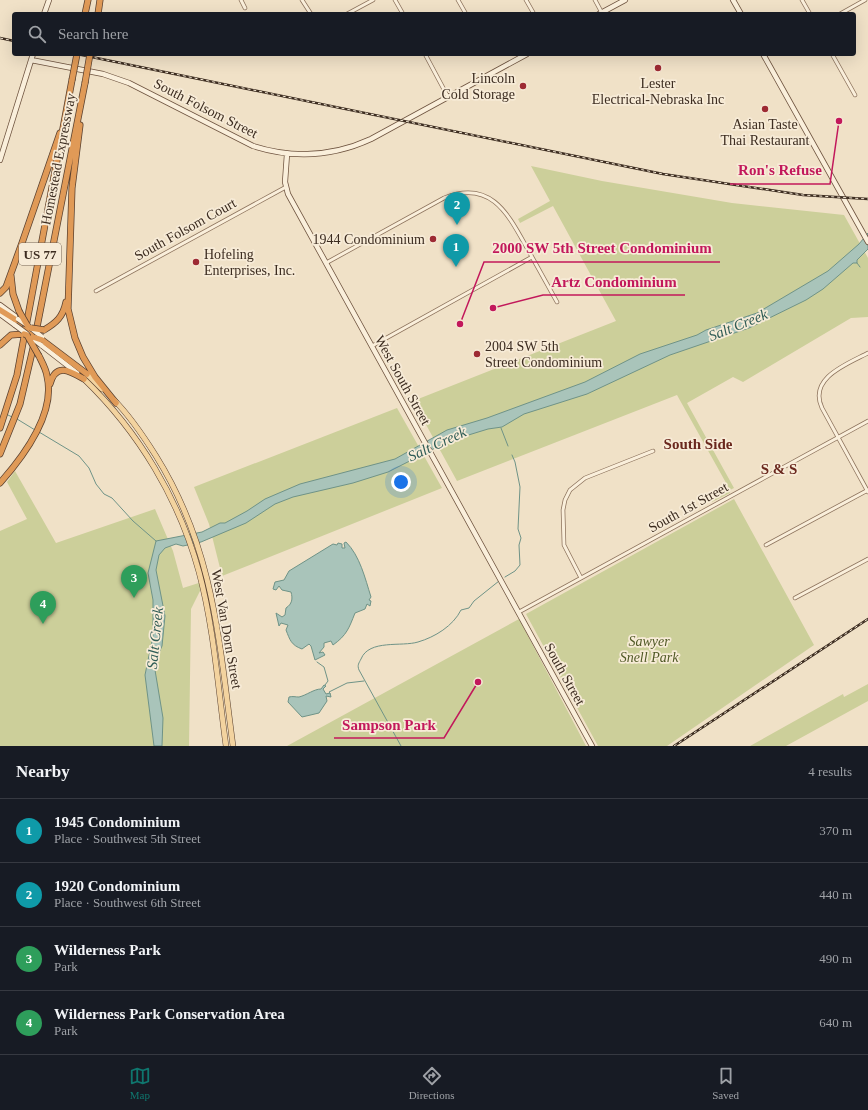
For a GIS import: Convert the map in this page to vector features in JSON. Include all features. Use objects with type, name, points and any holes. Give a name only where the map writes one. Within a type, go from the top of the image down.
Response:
[{"type":"highway","points":[[85,12],[88,0]]},
{"type":"highway","points":[[98,12],[100,0]]},
{"type":"highway","name":"Homestead Expressway","points":[[0,428],[12,395],[67,114],[77,56]]},
{"type":"highway","name":"Homestead Expressway","points":[[0,454],[9,435],[20,404],[31,361],[90,56]]},
{"type":"highway","points":[[85,83],[72,188],[68,292],[70,318],[78,347],[88,367],[116,403]]},
{"type":"highway","points":[[0,293],[6,286],[12,270],[67,114]]},
{"type":"highway","points":[[0,483],[24,453],[37,430],[46,407],[47,396],[47,375],[30,336],[28,327],[19,312],[11,286],[12,270]]},
{"type":"highway","points":[[0,310],[28,327],[44,330],[61,318],[65,309],[68,292]]},
{"type":"highway","points":[[17,321],[30,336]]},
{"type":"highway","points":[[0,345],[13,335],[30,336],[42,340],[85,377]]},
{"type":"highway","points":[[47,396],[52,377],[58,372],[68,370],[85,377]]},
{"type":"main road","name":"West Van Dorn Street","points":[[85,377],[116,403],[154,453],[185,511],[206,571],[215,614],[233,746]]},
{"type":"main road","name":"West Van Dorn Street","points":[[85,377],[131,432],[154,466],[177,511],[199,573],[207,611],[226,746]]},
{"type":"street","points":[[45,12],[49,0]]},
{"type":"street","points":[[241,0],[245,8]]},
{"type":"street","points":[[302,0],[310,12]]},
{"type":"street","points":[[364,0],[366,4]]},
{"type":"street","points":[[351,12],[373,0]]},
{"type":"street","points":[[395,0],[402,12]]},
{"type":"street","points":[[458,0],[465,12]]},
{"type":"street","points":[[526,0],[533,12]]},
{"type":"street","points":[[595,0],[601,12]]},
{"type":"street","points":[[603,12],[625,0]]},
{"type":"street","points":[[734,0],[740,12]]},
{"type":"street","points":[[802,0],[809,12]]},
{"type":"street","points":[[844,12],[865,0]]},
{"type":"street","points":[[0,160],[32,56]]},
{"type":"street","points":[[425,56],[448,97]]},
{"type":"street","name":"South Folsom Street","points":[[31,60],[117,78],[142,88],[240,140],[264,149],[287,154],[323,154],[360,145],[523,56]]},
{"type":"street","points":[[766,56],[868,242]]},
{"type":"street","points":[[833,56],[855,95]]},
{"type":"street","name":"West South Street","points":[[287,154],[286,187],[418,431],[519,612]]},
{"type":"street","name":"South Folsom Court","points":[[96,291],[286,187]]},
{"type":"street","points":[[326,263],[444,198],[465,193],[479,194],[494,201],[505,210],[557,302]]},
{"type":"street","points":[[372,346],[532,257]]},
{"type":"street","points":[[0,305],[17,321]]},
{"type":"street","points":[[0,314],[17,321]]},
{"type":"street","points":[[28,327],[42,340]]},
{"type":"street","points":[[766,545],[868,491],[820,404],[820,392],[824,380],[835,371],[868,353]]},
{"type":"street","name":"South 1st Street","points":[[519,612],[868,420]]},
{"type":"street","points":[[581,578],[564,545],[563,510],[567,494],[576,484],[585,478],[653,452]]},
{"type":"street","points":[[795,598],[868,558]]},
{"type":"street","name":"South Street","points":[[519,612],[592,746]]},
{"type":"green space","points":[[531,166],[602,181],[732,203],[844,215],[868,258],[868,317],[851,318],[743,382],[733,377],[687,403],[734,488],[730,490],[677,395],[457,481],[413,401],[616,321],[553,206],[520,223],[518,219],[550,201]]},
{"type":"green space","points":[[397,408],[442,488],[222,576],[209,524],[194,487]]},
{"type":"green space","points":[[15,471],[56,543],[155,509],[173,551],[183,588],[205,581],[191,609],[189,746],[0,746],[0,531],[27,519],[7,482]]},
{"type":"green space","points":[[725,484],[730,493],[712,502],[708,502],[703,496]]},
{"type":"green space","name":"Sawyer Snell Park","points":[[734,499],[814,645],[667,746],[598,746],[526,614]]},
{"type":"green space","points":[[519,619],[586,746],[287,746]]},
{"type":"green space","points":[[868,684],[868,701],[786,746],[750,746],[843,694],[844,697]]},
{"type":"water","name":"Salt Creek","points":[[868,233],[868,249],[857,260],[857,263],[853,263],[823,289],[806,300],[749,328],[670,355],[587,394],[524,414],[502,427],[488,429],[449,441],[388,472],[353,483],[293,497],[275,504],[246,523],[201,542],[183,546],[176,544],[165,548],[159,555],[156,570],[165,616],[162,646],[157,657],[155,670],[163,718],[162,746],[154,746],[145,675],[153,636],[153,600],[148,573],[156,541],[202,532],[220,523],[225,523],[265,499],[300,484],[395,459],[447,430],[487,418],[585,382],[640,354],[757,313],[828,271],[859,244]]},
{"type":"water","points":[[346,542],[355,554],[362,568],[371,597],[369,600],[371,601],[370,606],[367,604],[365,609],[355,613],[347,631],[342,638],[333,645],[331,641],[324,643],[324,647],[319,653],[323,652],[325,655],[315,660],[309,644],[302,649],[295,646],[286,630],[288,625],[281,623],[279,626],[276,613],[282,617],[285,615],[286,608],[292,601],[291,592],[282,590],[279,586],[276,590],[273,589],[275,582],[284,580],[289,571],[333,544],[342,544],[342,548],[345,548],[344,543]]},
{"type":"water","points":[[324,685],[326,686],[323,689],[326,694],[330,693],[331,697],[326,696],[327,701],[319,713],[302,717],[288,702],[289,697],[302,696],[321,689]]},
{"type":"waterway","points":[[857,263],[860,267]]},
{"type":"waterway","points":[[6,414],[12,417]]},
{"type":"waterway","points":[[17,419],[35,430]]},
{"type":"waterway","points":[[501,428],[508,446]]},
{"type":"waterway","points":[[39,432],[79,456],[89,468],[96,484],[104,494],[112,498],[133,521],[156,541]]},
{"type":"waterway","points":[[505,577],[515,571],[520,565],[519,545],[521,538],[518,529],[520,487],[515,462],[512,455]]},
{"type":"waterway","points":[[401,746],[359,670],[358,665],[361,659],[365,653],[378,646],[418,642],[437,634],[448,626],[458,616],[461,610],[469,608],[474,601],[499,581]]},
{"type":"waterway","points":[[317,662],[324,667],[328,681],[325,685]]},
{"type":"waterway","points":[[330,693],[329,692],[347,683],[364,681]]},
{"type":"railway","points":[[0,38],[12,41]]},
{"type":"railway","points":[[87,56],[663,174],[803,195],[868,199]]},
{"type":"railway","points":[[674,746],[868,619]]},
{"type":"place","name":"Lester Electrical-Nebraska Inc","points":[[658,68]]},
{"type":"place","name":"Lincoln Cold Storage","points":[[523,86]]},
{"type":"place","name":"Asian Taste Thai Restaurant","points":[[765,109]]},
{"type":"place","name":"Ron's Refuse","points":[[839,121]]},
{"type":"place","name":"1920 Condominium","points":[[457,225]]},
{"type":"place","name":"1944 Condominium","points":[[433,239]]},
{"type":"place","name":"Hofeling Enterprises, Inc.","points":[[196,262]]},
{"type":"place","name":"1945 Condominium","points":[[456,267]]},
{"type":"place","name":"Artz Condominium","points":[[493,308]]},
{"type":"place","name":"2000 SW 5th Street Condominium","points":[[460,324]]},
{"type":"place","name":"2004 SW 5th Street Condominium","points":[[477,354]]},
{"type":"place","name":"Wilderness Park","points":[[134,598]]},
{"type":"place","name":"Wilderness Park Conservation Area","points":[[43,624]]},
{"type":"place","name":"Sampson Park","points":[[478,682]]},
{"type":"district","name":"South Side","points":[[698,444]]},
{"type":"district","name":"S & S","points":[[779,469]]}]
